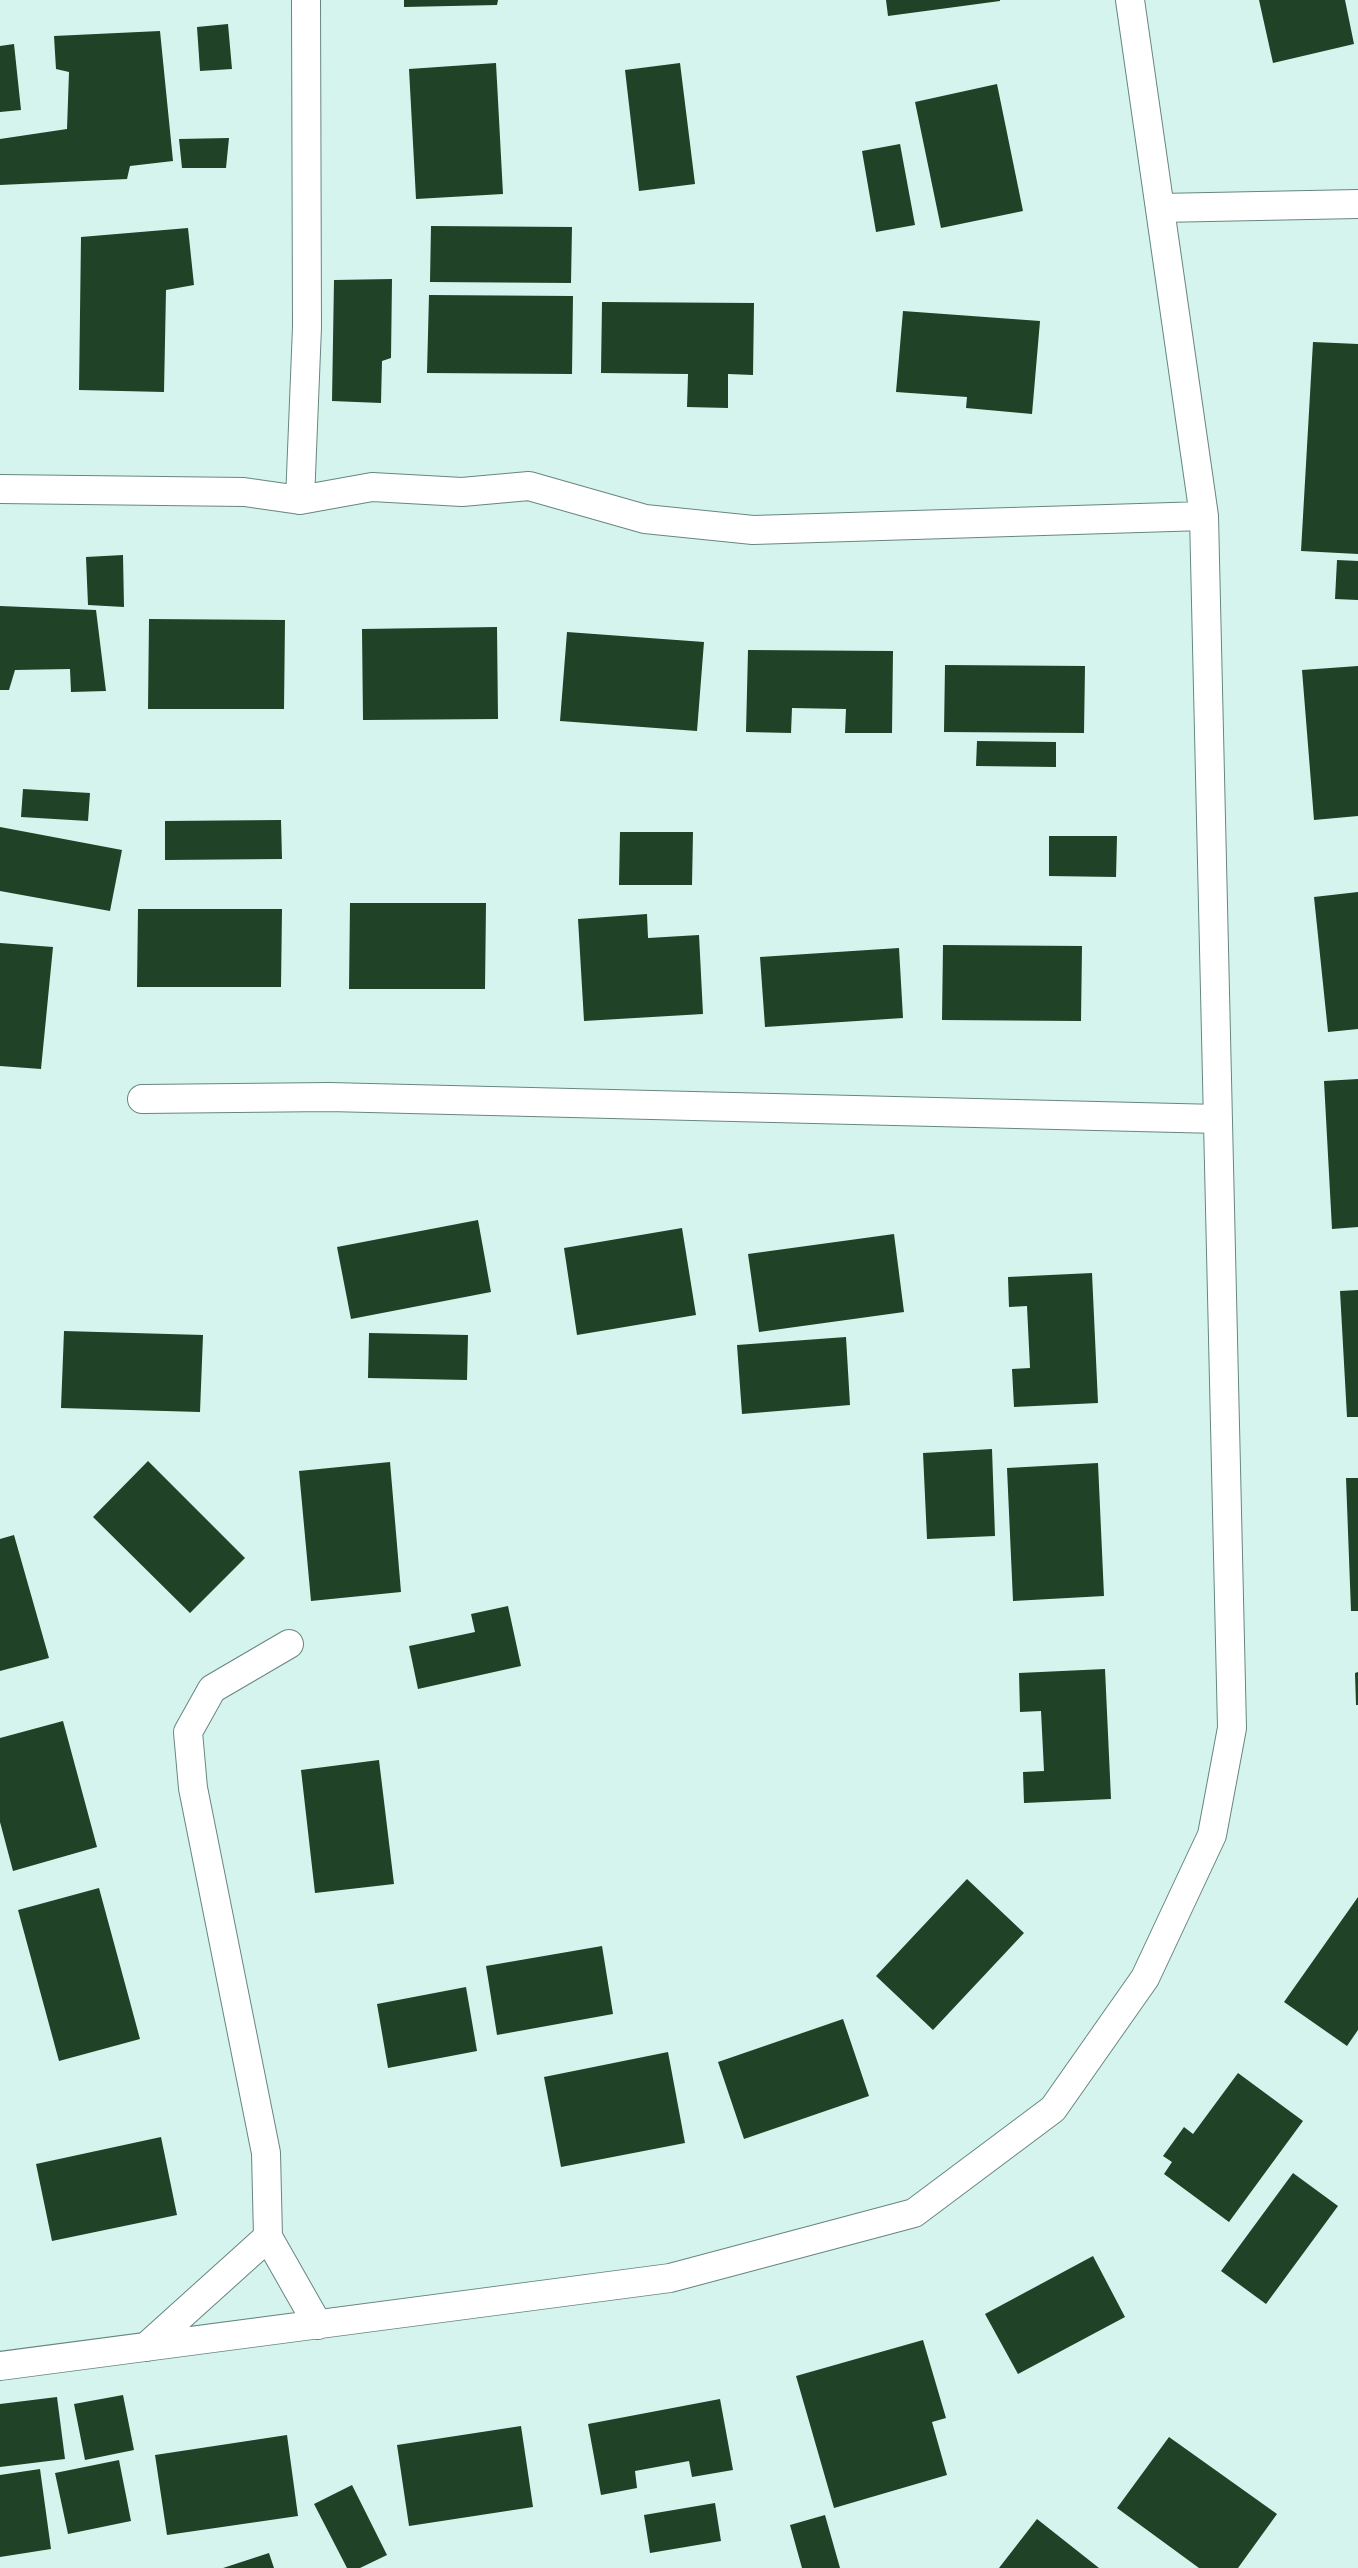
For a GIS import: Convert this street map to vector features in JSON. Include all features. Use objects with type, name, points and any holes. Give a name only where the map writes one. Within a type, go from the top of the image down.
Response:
[{"type":"street","points":[[300,500],[307,317],[306,0]]},
{"type":"street","points":[[0,2366],[670,2278],[914,2213],[1054,2109],[1145,1978],[1212,1835],[1232,1728],[1204,516],[1130,0]]},
{"type":"street","points":[[1160,208],[1358,204]]},
{"type":"street","points":[[0,488],[244,492],[300,500],[372,487],[462,492],[529,486],[645,519],[753,530],[1204,516]]},
{"type":"street","points":[[142,1099],[329,1098],[1218,1119]]},
{"type":"street","points":[[289,1644],[212,1689],[188,1732],[193,1788],[266,2153],[268,2237],[318,2325]]},
{"type":"street","points":[[146,2347],[268,2237]]},
{"type":"building","points":[[404,0],[498,0],[497,5],[404,7]]},
{"type":"building","points":[[886,0],[1000,0],[1000,1],[888,16]]},
{"type":"building","points":[[1259,0],[1345,0],[1354,44],[1273,63]]},
{"type":"building","points":[[228,24],[232,69],[200,71],[197,27]]},
{"type":"building","points":[[160,31],[173,161],[130,166],[127,179],[0,185],[0,139],[67,129],[69,72],[56,69],[54,36]]},
{"type":"building","points":[[14,44],[21,110],[0,112],[0,46]]},
{"type":"building","points":[[496,63],[503,194],[416,199],[409,69]]},
{"type":"building","points":[[680,63],[695,184],[639,191],[625,70]]},
{"type":"building","points":[[997,84],[1023,211],[941,228],[915,102]]},
{"type":"building","points":[[229,138],[226,168],[182,168],[179,139]]},
{"type":"building","points":[[900,144],[915,225],[876,232],[862,151]]},
{"type":"building","points":[[431,226],[572,227],[571,283],[430,282]]},
{"type":"building","points":[[188,228],[194,285],[166,290],[164,392],[79,390],[81,237]]},
{"type":"building","points":[[392,279],[391,358],[382,361],[381,403],[332,401],[334,280]]},
{"type":"building","points":[[429,295],[573,296],[572,374],[427,373]]},
{"type":"building","points":[[602,302],[754,303],[753,375],[728,374],[728,408],[687,407],[688,374],[601,373]]},
{"type":"building","points":[[903,311],[1040,321],[1032,414],[966,408],[967,397],[896,392]]},
{"type":"building","points":[[1313,342],[1358,344],[1358,554],[1301,551]]},
{"type":"building","points":[[123,555],[124,607],[88,605],[86,557]]},
{"type":"building","points":[[1337,560],[1358,561],[1358,600],[1335,599]]},
{"type":"building","points":[[0,606],[96,610],[106,691],[71,692],[70,669],[15,670],[9,690],[0,690]]},
{"type":"building","points":[[149,619],[285,620],[284,709],[148,709]]},
{"type":"building","points":[[497,627],[498,719],[363,720],[362,629]]},
{"type":"building","points":[[567,632],[704,642],[697,731],[560,721]]},
{"type":"building","points":[[748,650],[893,651],[892,733],[845,733],[846,709],[792,708],[791,733],[746,732]]},
{"type":"building","points":[[945,665],[1085,666],[1084,733],[944,732]]},
{"type":"building","points":[[1358,666],[1358,816],[1314,820],[1302,670]]},
{"type":"building","points":[[977,741],[1056,742],[1056,767],[976,766]]},
{"type":"building","points":[[23,789],[90,793],[88,821],[21,817]]},
{"type":"building","points":[[281,820],[282,859],[165,860],[165,821]]},
{"type":"building","points":[[0,827],[122,850],[110,911],[0,891]]},
{"type":"building","points":[[620,832],[693,832],[692,885],[619,885]]},
{"type":"building","points":[[1049,836],[1117,836],[1116,877],[1049,876]]},
{"type":"building","points":[[1358,892],[1358,1029],[1328,1032],[1314,897]]},
{"type":"building","points":[[350,903],[486,903],[485,989],[349,989]]},
{"type":"building","points":[[138,909],[282,909],[281,987],[137,987]]},
{"type":"building","points":[[647,914],[648,938],[699,935],[703,1014],[584,1021],[578,919]]},
{"type":"building","points":[[0,943],[53,947],[41,1069],[0,1066]]},
{"type":"building","points":[[943,945],[1082,946],[1081,1021],[942,1020]]},
{"type":"building","points":[[899,948],[903,1018],[765,1027],[760,957]]},
{"type":"building","points":[[1358,1079],[1358,1227],[1332,1229],[1324,1081]]},
{"type":"building","points":[[478,1220],[491,1292],[351,1319],[337,1247]]},
{"type":"building","points":[[682,1228],[696,1315],[577,1335],[564,1248]]},
{"type":"building","points":[[894,1234],[904,1312],[759,1332],[748,1254]]},
{"type":"building","points":[[1092,1273],[1098,1403],[1014,1407],[1012,1369],[1030,1368],[1027,1306],[1009,1307],[1008,1277]]},
{"type":"building","points":[[1358,1290],[1358,1417],[1347,1417],[1340,1291]]},
{"type":"building","points":[[64,1331],[203,1335],[200,1412],[61,1408]]},
{"type":"building","points":[[369,1333],[468,1335],[467,1380],[368,1378]]},
{"type":"building","points":[[846,1337],[850,1405],[742,1414],[737,1345]]},
{"type":"building","points":[[992,1449],[995,1536],[927,1539],[923,1453]]},
{"type":"building","points":[[148,1461],[245,1558],[190,1613],[93,1517]]},
{"type":"building","points":[[390,1462],[401,1592],[311,1601],[299,1471]]},
{"type":"building","points":[[1098,1463],[1104,1596],[1013,1601],[1007,1468]]},
{"type":"building","points":[[1346,1478],[1358,1478],[1358,1611],[1351,1611]]},
{"type":"building","points":[[14,1535],[49,1658],[0,1671],[0,1539]]},
{"type":"building","points":[[508,1606],[521,1666],[418,1689],[409,1646],[475,1632],[471,1614]]},
{"type":"building","points":[[1105,1669],[1111,1799],[1024,1803],[1023,1772],[1044,1771],[1041,1711],[1020,1712],[1019,1673]]},
{"type":"building","points":[[1358,1672],[1358,1705],[1356,1705],[1355,1673]]},
{"type":"building","points":[[63,1721],[97,1847],[13,1871],[0,1822],[0,1738]]},
{"type":"building","points":[[379,1760],[394,1884],[315,1893],[301,1770]]},
{"type":"building","points":[[967,1879],[1024,1933],[933,2030],[876,1976]]},
{"type":"building","points":[[99,1888],[140,2039],[59,2061],[18,1910]]},
{"type":"building","points":[[1358,1897],[1358,2030],[1347,2046],[1284,2002]]},
{"type":"building","points":[[602,1946],[613,2014],[497,2035],[486,1966]]},
{"type":"building","points":[[466,1987],[477,2051],[388,2068],[377,2004]]},
{"type":"building","points":[[843,2019],[869,2096],[744,2139],[718,2062]]},
{"type":"building","points":[[668,2052],[685,2143],[561,2167],[544,2077]]},
{"type":"building","points":[[1238,2073],[1303,2121],[1229,2222],[1164,2174],[1172,2162],[1163,2156],[1184,2127],[1193,2134]]},
{"type":"building","points":[[161,2137],[177,2215],[52,2241],[36,2164]]},
{"type":"building","points":[[1293,2173],[1338,2206],[1266,2304],[1221,2271]]},
{"type":"building","points":[[1093,2256],[1125,2317],[1018,2374],[985,2314]]},
{"type":"building","points":[[923,2340],[946,2418],[932,2422],[947,2475],[834,2508],[796,2376]]},
{"type":"building","points":[[123,2395],[134,2450],[85,2460],[74,2404]]},
{"type":"building","points":[[57,2397],[65,2459],[0,2467],[0,2404]]},
{"type":"building","points":[[720,2399],[733,2470],[692,2477],[689,2461],[635,2471],[637,2488],[601,2495],[588,2424]]},
{"type":"building","points":[[521,2426],[533,2507],[409,2526],[397,2445]]},
{"type":"building","points":[[287,2435],[298,2516],[167,2535],[155,2455]]},
{"type":"building","points":[[1169,2437],[1277,2514],[1238,2568],[1199,2568],[1117,2508]]},
{"type":"building","points":[[119,2460],[131,2521],[68,2534],[55,2473]]},
{"type":"building","points":[[40,2469],[51,2549],[0,2557],[0,2475]]},
{"type":"building","points":[[352,2485],[387,2555],[360,2568],[347,2568],[314,2504]]},
{"type":"building","points":[[715,2503],[721,2541],[650,2553],[644,2515]]},
{"type":"building","points":[[825,2515],[840,2568],[802,2568],[790,2525]]},
{"type":"building","points":[[1037,2519],[1099,2568],[999,2568]]},
{"type":"building","points":[[269,2553],[274,2568],[223,2568]]}]
